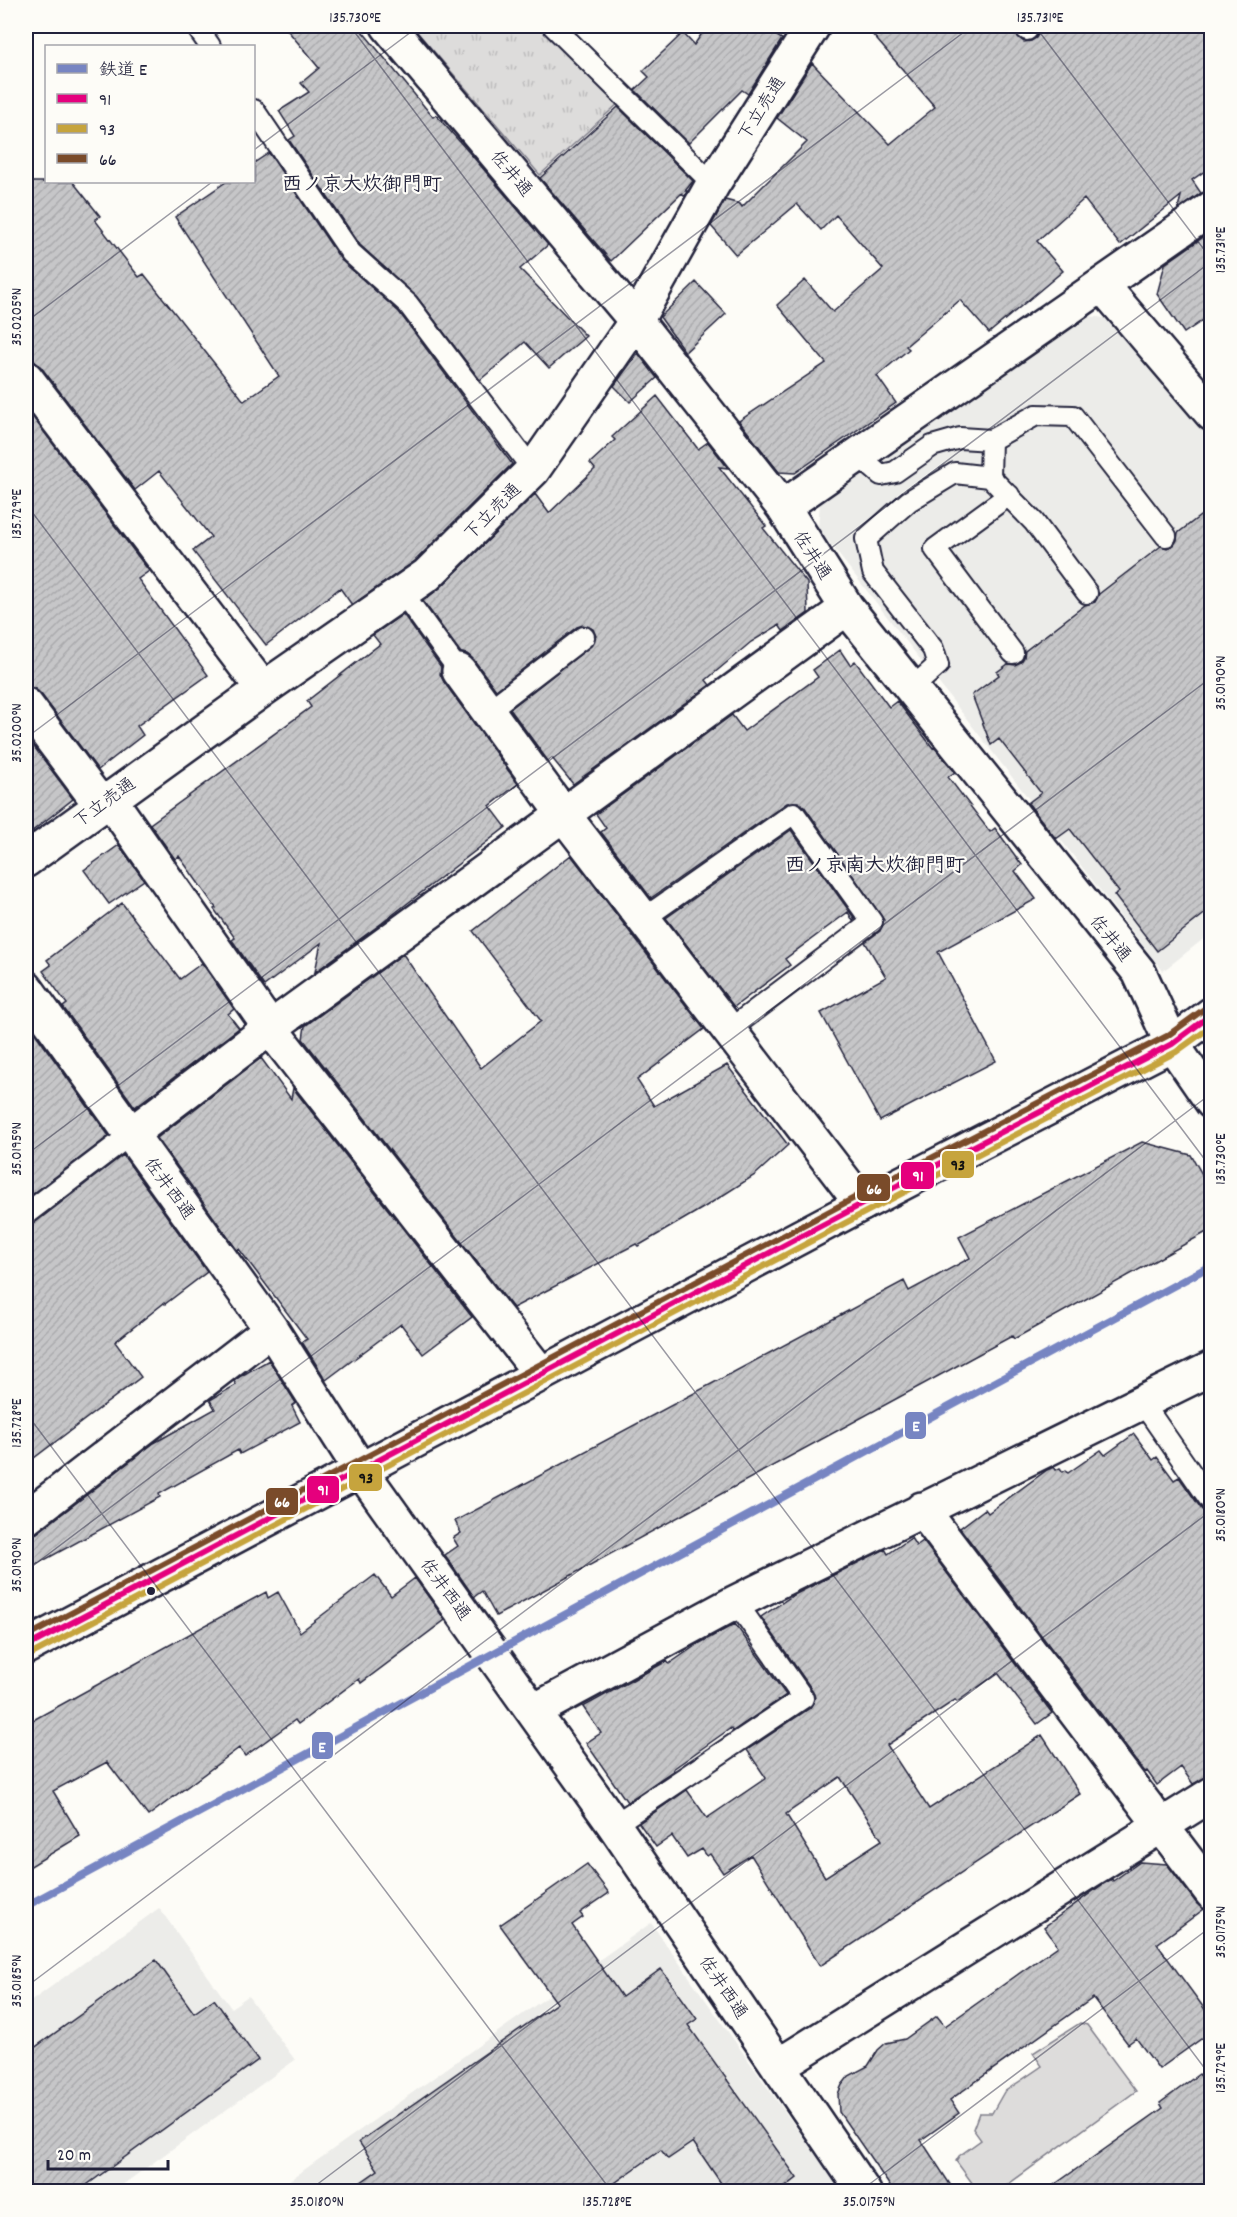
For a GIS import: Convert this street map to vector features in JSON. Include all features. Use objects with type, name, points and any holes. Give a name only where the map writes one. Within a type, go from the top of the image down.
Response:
[{"type":"street","name":"佐井通","points":[[388,26],[636,321],[783,507],[847,608],[1139,972],[1172,1044],[1212,1102]]},
{"type":"street","name":"下立売通","points":[[26,860],[263,689],[427,575],[533,470],[636,321],[713,184],[813,26]]},
{"type":"street","points":[[783,507],[1212,208]]},
{"type":"street","points":[[1102,285],[1212,414]]},
{"type":"street","points":[[26,378],[263,689]]},
{"type":"street","points":[[131,1134],[270,1028],[847,608]]},
{"type":"street","points":[[459,671],[563,814],[862,1204]]},
{"type":"street","points":[[26,705],[105,802],[270,1028],[541,1374]]},
{"type":"street","name":"佐井西通","points":[[26,988],[271,1329],[360,1469],[615,1826],[864,2192]]},
{"type":"street","points":[[26,1647],[862,1204],[1172,1044],[1212,1014]]},
{"type":"street","points":[[26,1518],[271,1329]]},
{"type":"street","points":[[534,1711],[736,1602],[1212,1368]]},
{"type":"street","points":[[922,1509],[1212,1893]]},
{"type":"street","points":[[778,2066],[1212,1794]]},
{"type":"lane","points":[[196,26],[209,45]]},
{"type":"lane","points":[[553,26],[713,184]]},
{"type":"lane","points":[[255,111],[351,253],[408,304],[533,470]]},
{"type":"lane","points":[[858,455],[880,475],[895,472],[932,446],[960,438],[991,440],[1036,415],[1073,416],[1166,536]]},
{"type":"lane","points":[[990,477],[991,440]]},
{"type":"lane","points":[[912,688],[938,665],[933,649],[873,572],[866,539],[909,501],[955,473],[990,477],[1034,522],[1087,593]]},
{"type":"lane","points":[[1009,495],[935,549],[1013,652]]},
{"type":"lane","points":[[402,592],[459,671]]},
{"type":"lane","points":[[488,711],[584,637]]},
{"type":"lane","points":[[644,919],[794,813],[872,922],[729,1030]]},
{"type":"lane","points":[[26,1214],[131,1134]]},
{"type":"lane","points":[[1142,1402],[1212,1503]]},
{"type":"lane","points":[[615,1826],[803,1698],[736,1602]]},
{"type":"shaded area","points":[[1089,316],[1112,319],[1211,438],[1211,933],[1163,971],[818,528],[820,502]]},
{"type":"shaded area","points":[[159,1908],[231,2008],[248,1996],[295,2060],[114,2191],[26,2191],[26,2005]]},
{"type":"shaded area","points":[[651,1923],[841,2191],[273,2192]]},
{"type":"green space","points":[[412,26],[541,26],[620,102],[540,175]]},
{"type":"green space","points":[[1080,2023],[1087,2025],[1136,2091],[999,2191],[978,2191],[956,2161],[959,2156],[981,2140],[973,2129],[979,2113],[992,2113],[1004,2092],[1042,2066],[1033,2053]]},
{"type":"building","points":[[284,26],[358,26],[433,117],[436,115],[548,245],[520,269],[586,336],[549,368],[525,342],[480,380],[417,297],[360,245],[289,140],[295,136],[279,111],[309,92],[301,83],[319,68]]},
{"type":"building","points":[[707,26],[760,26],[782,39],[748,94],[742,90],[689,143],[635,90],[649,77],[643,71],[683,33],[694,45]]},
{"type":"building","points":[[865,26],[1011,26],[1015,34],[1024,42],[1036,38],[1039,33],[1038,26],[1212,26],[1212,166],[1192,180],[1201,193],[1178,209],[1181,196],[1120,245],[1084,199],[1037,241],[1063,271],[989,333],[960,300],[906,346],[909,349],[877,376],[896,403],[795,473],[779,472],[739,421],[826,363],[777,305],[805,280],[833,312],[883,269],[836,215],[821,230],[797,204],[736,255],[711,226],[725,200],[740,204],[742,207],[807,142],[777,118],[812,63],[890,144],[935,107]]},
{"type":"building","points":[[618,107],[693,181],[685,191],[687,191],[685,196],[682,193],[611,261],[540,178]]},
{"type":"building","points":[[269,153],[341,260],[399,312],[512,464],[415,561],[352,605],[340,588],[266,645],[193,551],[211,537],[159,471],[135,490],[41,367],[34,361],[26,360],[26,182],[74,183],[100,216],[95,220],[139,277],[144,274],[244,401],[279,376],[175,217],[225,183],[255,183],[255,162]]},
{"type":"building","points":[[1212,231],[1212,314],[1184,333],[1157,294],[1165,264]]},
{"type":"building","points":[[696,282],[726,314],[685,352],[660,317]]},
{"type":"building","points":[[638,353],[657,378],[630,402],[614,386]]},
{"type":"building","points":[[657,396],[698,449],[708,442],[728,468],[719,467],[766,526],[763,528],[807,583],[808,613],[783,631],[779,625],[751,642],[706,680],[710,685],[573,784],[552,758],[548,761],[510,709],[591,646],[596,636],[593,629],[583,625],[577,627],[496,690],[474,660],[467,654],[461,653],[423,601],[440,588],[535,494],[549,513],[595,469],[590,463],[615,440],[612,437]]},
{"type":"building","points":[[26,408],[149,571],[138,579],[208,675],[137,726],[143,735],[98,770],[41,694],[34,688],[26,687]]},
{"type":"building","points":[[1212,507],[1212,908],[1157,951],[1114,895],[1119,892],[1070,829],[1056,839],[1028,803],[1041,793],[999,739],[991,745],[972,695],[999,675],[997,672],[1008,664],[1015,665],[1021,662],[1025,651],[1085,605],[1095,602],[1099,594],[1161,546],[1167,548],[1174,545],[1178,533]]},
{"type":"building","points":[[403,614],[441,667],[440,674],[444,682],[518,784],[490,806],[506,827],[315,972],[321,943],[264,986],[232,940],[235,938],[214,909],[216,908],[179,856],[175,859],[150,824],[311,707],[307,701],[380,644],[373,635]]},
{"type":"building","points":[[840,650],[850,665],[855,661],[889,707],[897,701],[933,748],[955,772],[948,777],[990,832],[995,828],[1022,865],[1015,871],[1036,899],[938,952],[996,1061],[880,1121],[821,1013],[886,977],[865,942],[880,931],[884,920],[804,806],[798,802],[787,803],[651,898],[601,832],[606,828],[596,814],[732,715],[744,731],[818,677],[813,670]]},
{"type":"building","points":[[26,736],[73,799],[26,836]]},
{"type":"building","points":[[791,830],[855,919],[853,921],[848,912],[785,959],[790,965],[734,1007],[666,918]]},
{"type":"building","points":[[119,845],[144,880],[109,904],[84,870]]},
{"type":"building","points":[[571,855],[704,1029],[637,1080],[654,1106],[727,1065],[788,1145],[755,1175],[703,1208],[638,1246],[636,1244],[513,1308],[303,1039],[305,1026],[403,954],[481,1068],[541,1021],[473,931]]},
{"type":"building","points":[[122,903],[180,979],[202,963],[234,1009],[228,1014],[239,1028],[135,1107],[63,1007],[67,1004],[43,971],[51,965],[47,960]]},
{"type":"building","points":[[32,1029],[109,1136],[26,1199],[26,1034]]},
{"type":"building","points":[[261,1058],[291,1099],[293,1088],[472,1317],[423,1354],[401,1324],[326,1380],[302,1342],[307,1339],[239,1249],[237,1250],[157,1138]]},
{"type":"building","points":[[1142,1142],[1191,1155],[1212,1192],[1212,1229],[1014,1339],[1012,1336],[496,1616],[482,1591],[474,1597],[445,1555],[458,1546],[453,1538],[461,1533],[455,1521],[904,1281],[909,1291],[970,1258],[959,1237]]},
{"type":"building","points":[[123,1155],[207,1272],[115,1342],[141,1377],[26,1464],[26,1226],[33,1224]]},
{"type":"building","points":[[269,1360],[296,1403],[292,1406],[300,1422],[240,1454],[238,1450],[159,1494],[160,1497],[26,1570],[26,1536],[37,1533],[154,1443],[215,1409],[210,1400],[236,1385],[234,1381],[241,1376]]},
{"type":"building","points":[[1134,1434],[1153,1460],[1157,1457],[1174,1480],[1179,1477],[1202,1510],[1212,1515],[1212,1775],[1193,1784],[1181,1767],[1157,1785],[1147,1771],[1145,1772],[960,1528],[985,1509],[988,1513],[1047,1470],[1054,1467],[1056,1470],[1060,1468],[1063,1472],[1066,1470],[1068,1473],[1101,1450],[1105,1455]]},
{"type":"building","points":[[911,1538],[916,1546],[923,1541],[1052,1713],[1037,1724],[998,1673],[957,1702],[955,1700],[887,1745],[929,1809],[1042,1735],[1080,1794],[820,1966],[751,1855],[723,1873],[710,1854],[707,1856],[702,1849],[687,1858],[672,1836],[656,1847],[639,1823],[687,1790],[707,1818],[766,1778],[747,1750],[810,1708],[815,1698],[813,1691],[761,1617],[792,1596],[885,1549],[888,1554]],"holes":[[[840,1777],[882,1840],[825,1877],[786,1814]]]},
{"type":"building","points":[[375,1575],[391,1596],[415,1578],[445,1620],[361,1683],[359,1679],[298,1724],[295,1720],[245,1756],[239,1748],[148,1816],[107,1762],[53,1791],[80,1836],[26,1869],[26,1724],[266,1592],[268,1598],[278,1592],[300,1632]]},
{"type":"building","points":[[735,1624],[786,1695],[733,1731],[731,1728],[627,1802],[586,1743],[601,1733],[583,1707],[667,1661],[669,1664],[698,1644]]},
{"type":"building","points":[[1140,1862],[1167,1864],[1197,1904],[1204,1909],[1157,1944],[1212,2019],[1212,2031],[1159,2069],[1136,2038],[1128,2044],[1093,1998],[950,2100],[959,2113],[921,2140],[955,2192],[894,2192],[839,2112],[838,2094],[842,2085],[849,2076],[868,2066],[878,2050],[886,2043],[905,2039],[937,2016],[945,2026],[1058,1946],[1044,1927],[1103,1884],[1112,1879],[1113,1881]]},
{"type":"building","points":[[587,1864],[609,1893],[580,1913],[583,1917],[572,1925],[622,1997],[661,1969],[697,2019],[688,2025],[797,2178],[779,2192],[727,2192],[693,2142],[668,2159],[661,2150],[602,2192],[347,2192],[378,2170],[359,2142],[557,2003],[500,1925]]},
{"type":"building","points":[[156,1960],[194,2013],[214,1999],[258,2060],[77,2192],[26,2192],[26,2054]]},
{"type":"building","points":[[1199,2074],[1212,2091],[1212,2192],[1044,2192],[1163,2108],[1160,2103]]},
{"type":"rail line","name":"E","points":[[26,1906],[1212,1265]]},
{"type":"transit line","name":"66","points":[[26,1637],[858,1196],[1167,1036],[1207,1007]]},
{"type":"transit line","name":"91","points":[[26,1647],[862,1204],[1172,1044],[1212,1014]]},
{"type":"transit line","name":"93","points":[[30,1655],[866,1212],[1176,1052],[1212,1026]]},
{"type":"district","name":"西ノ京大炊御門町","points":[[362,183]]},
{"type":"district","name":"西ノ京南大炊御門町","points":[[875,864]]}]
